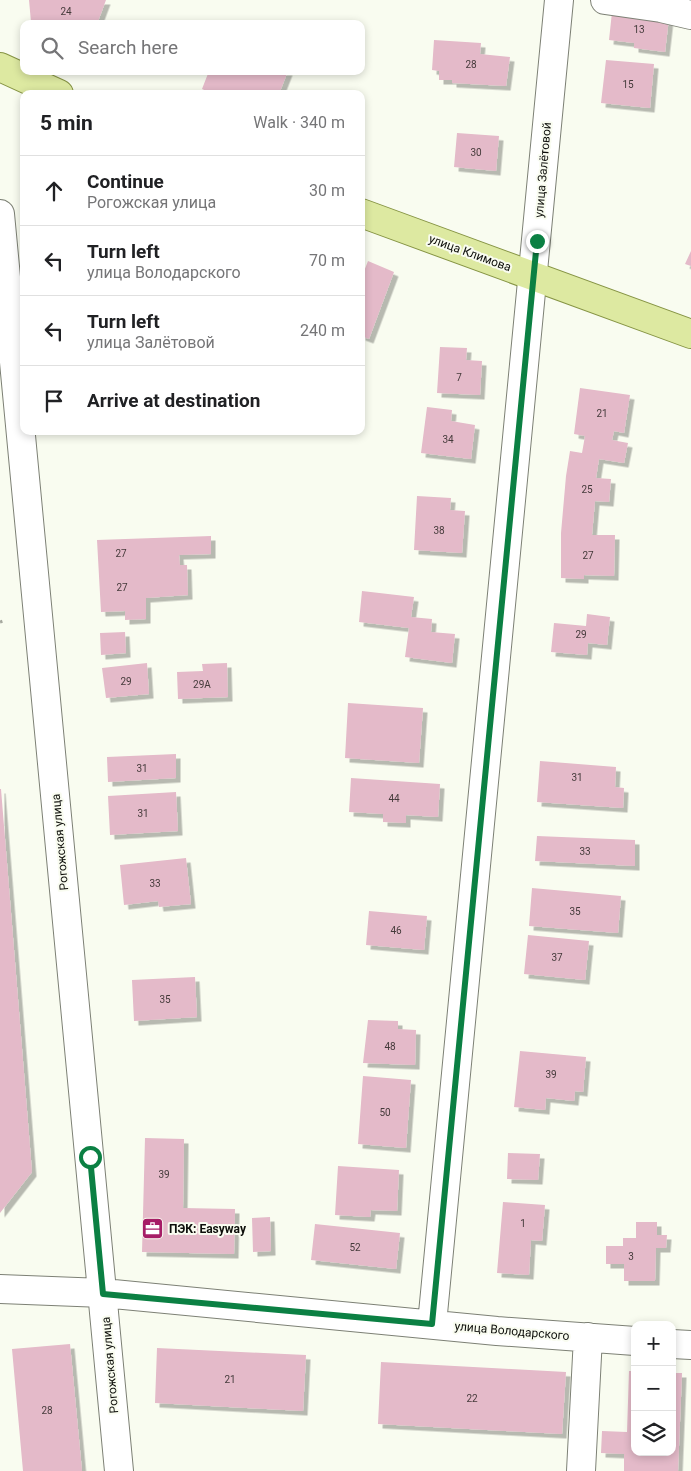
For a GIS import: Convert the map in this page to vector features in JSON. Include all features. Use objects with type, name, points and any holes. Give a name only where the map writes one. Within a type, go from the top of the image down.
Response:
[{"type":"main road","points":[[0,67],[50,90]]},
{"type":"main road","name":"улица Климова","points":[[365,214],[691,334]]},
{"type":"street","name":"улица Залётовой","points":[[432,1324],[559,0]]},
{"type":"street","points":[[606,0],[661,8],[691,16]]},
{"type":"street","name":"Рогожская улица","points":[[0,214],[20,424]]},
{"type":"street","name":"Рогожская улица","points":[[21,435],[119,1471]]},
{"type":"street","name":"улица Володарского","points":[[0,1289],[103,1294],[631,1341]]},
{"type":"street","points":[[581,1471],[588,1338]]},
{"type":"street","points":[[676,1344],[691,1345]]},
{"type":"building","points":[[29,0],[106,0],[98,20],[31,20]]},
{"type":"building","points":[[612,12],[669,18],[665,52],[634,48],[634,43],[609,40]]},
{"type":"building","points":[[434,40],[481,43],[480,54],[510,57],[506,86],[452,83],[452,80],[439,80],[439,71],[432,70]]},
{"type":"building","points":[[606,60],[654,64],[650,108],[601,103]]},
{"type":"building","points":[[207,75],[286,75],[281,90],[202,89]]},
{"type":"building","points":[[457,133],[499,136],[496,171],[454,167]]},
{"type":"building","points":[[691,251],[691,266],[685,264]]},
{"type":"building","points":[[368,261],[394,272],[369,339],[365,338],[365,269]]},
{"type":"building","points":[[440,347],[467,348],[466,360],[482,361],[480,395],[437,393]]},
{"type":"building","points":[[580,388],[630,395],[624,433],[614,431],[612,440],[628,443],[624,463],[599,459],[596,478],[611,479],[609,502],[595,501],[592,535],[615,535],[614,576],[584,575],[584,579],[561,578],[561,533],[570,451],[582,453],[585,436],[574,434]]},
{"type":"building","points":[[427,407],[452,410],[451,421],[475,425],[471,459],[421,453]]},
{"type":"building","points":[[417,496],[451,498],[450,510],[465,511],[462,553],[414,550]]},
{"type":"building","points":[[211,536],[211,554],[179,555],[180,565],[187,565],[188,595],[146,598],[146,619],[125,620],[125,611],[101,612],[97,540]]},
{"type":"building","points":[[362,591],[414,597],[411,617],[432,619],[431,632],[455,634],[452,663],[405,657],[409,628],[359,622]]},
{"type":"building","points":[[587,614],[610,617],[607,645],[588,643],[587,655],[551,652],[554,623],[586,626]]},
{"type":"building","points":[[125,632],[126,653],[101,655],[100,633]]},
{"type":"building","points":[[147,663],[149,694],[106,698],[102,668]]},
{"type":"building","points":[[227,663],[228,697],[178,699],[177,672],[203,671],[202,664]]},
{"type":"building","points":[[348,703],[423,708],[419,763],[345,758]]},
{"type":"building","points":[[176,754],[176,778],[108,782],[107,757]]},
{"type":"building","points":[[540,761],[616,767],[615,787],[624,788],[623,808],[537,802]]},
{"type":"building","points":[[351,778],[440,784],[438,817],[406,815],[406,823],[383,822],[383,814],[349,812]]},
{"type":"building","points":[[0,789],[32,1172],[0,1213]]},
{"type":"building","points":[[176,792],[178,831],[110,835],[108,796]]},
{"type":"building","points":[[537,836],[635,840],[635,866],[535,861]]},
{"type":"building","points":[[186,858],[191,904],[159,907],[158,901],[124,905],[120,865]]},
{"type":"building","points":[[532,888],[621,896],[618,933],[529,926]]},
{"type":"building","points":[[369,911],[427,916],[424,950],[366,945]]},
{"type":"building","points":[[528,935],[589,941],[585,980],[524,974]]},
{"type":"building","points":[[195,977],[197,1017],[134,1021],[132,980]]},
{"type":"building","points":[[368,1020],[398,1021],[398,1029],[416,1030],[415,1065],[363,1063]]},
{"type":"building","points":[[520,1051],[586,1057],[583,1092],[575,1091],[574,1101],[546,1098],[545,1110],[514,1107]]},
{"type":"building","points":[[363,1076],[411,1080],[406,1148],[358,1144]]},
{"type":"building","points":[[145,1138],[184,1139],[183,1208],[235,1209],[234,1254],[142,1252]]},
{"type":"building","points":[[508,1153],[540,1154],[538,1180],[507,1179]]},
{"type":"building","points":[[338,1166],[399,1170],[397,1211],[371,1210],[370,1217],[335,1215]]},
{"type":"building","points":[[503,1202],[545,1205],[542,1241],[531,1240],[529,1275],[497,1273]]},
{"type":"building","points":[[270,1217],[271,1251],[253,1252],[252,1218]]},
{"type":"building","points":[[636,1222],[657,1222],[657,1235],[667,1235],[666,1248],[656,1248],[655,1281],[624,1281],[624,1264],[606,1264],[606,1246],[623,1246],[623,1238],[636,1238]]},
{"type":"building","points":[[315,1224],[400,1233],[396,1269],[311,1260]]},
{"type":"building","points":[[70,1344],[82,1471],[23,1471],[12,1349]]},
{"type":"building","points":[[157,1348],[306,1355],[303,1411],[155,1403]]},
{"type":"building","points":[[381,1362],[566,1372],[562,1434],[378,1424]]},
{"type":"building","points":[[629,1371],[631,1371],[631,1456],[676,1456],[676,1373],[682,1373],[678,1471],[624,1471],[624,1454],[601,1453],[602,1431],[627,1432]]},
{"type":"place","name":"ПЭК: Easyway","points":[[153,1229]]},
{"type":"route","points":[[90,1157],[103,1294],[432,1324],[537,241]]}]
